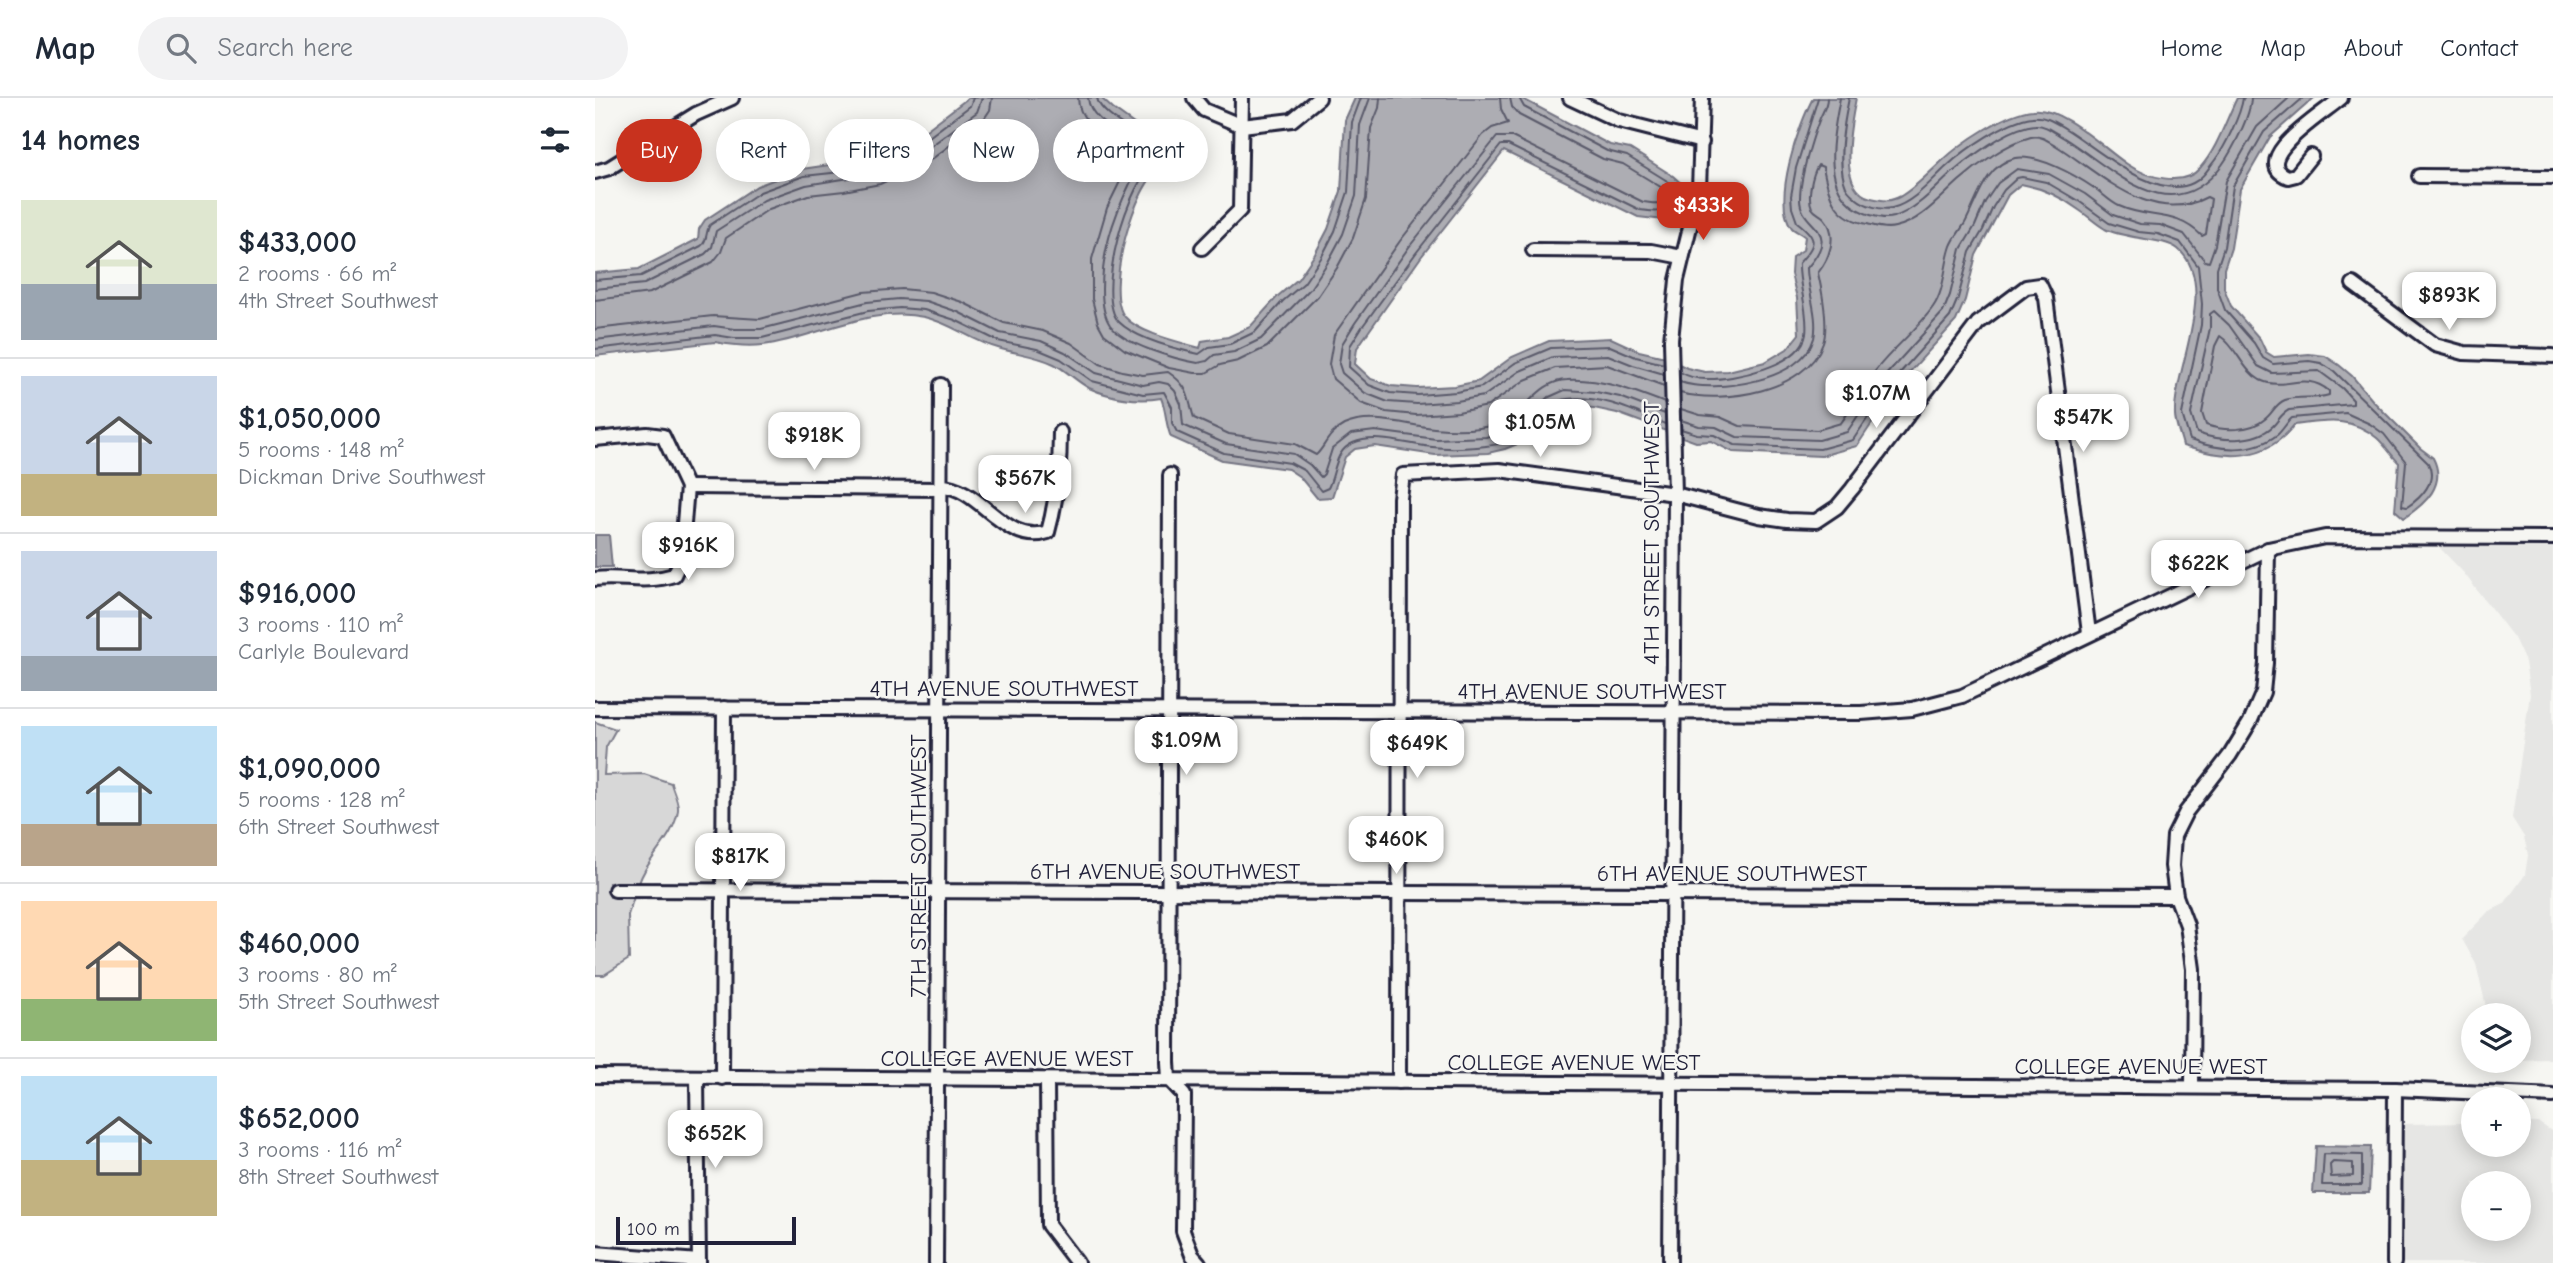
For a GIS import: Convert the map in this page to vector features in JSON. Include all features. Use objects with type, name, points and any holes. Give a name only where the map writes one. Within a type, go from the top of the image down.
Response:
[{"type":"street","points":[[595,172],[609,168],[696,114],[731,98]]},
{"type":"street","points":[[1194,98],[1203,110],[1242,126],[1292,120],[1319,98]]},
{"type":"street","points":[[1202,248],[1240,210],[1242,98]]},
{"type":"street","points":[[1570,98],[1619,121],[1702,142]]},
{"type":"street","name":"4TH STREET SOUTHWEST","points":[[1670,1263],[1675,494],[1671,340],[1677,280],[1699,190],[1702,98]]},
{"type":"street","points":[[2311,156],[2296,175],[2288,177],[2275,167],[2276,157],[2289,141],[2340,98]]},
{"type":"street","points":[[2419,176],[2553,177]]},
{"type":"street","points":[[1532,250],[1651,251],[1682,257]]},
{"type":"street","points":[[2353,284],[2435,345],[2464,354],[2553,356]]},
{"type":"street","points":[[1399,1082],[1400,498],[1403,475],[1499,470],[1675,494],[1759,516],[1816,521],[1837,507],[1852,489],[1978,323],[2026,287],[2040,285],[2046,298],[2089,633]]},
{"type":"street","name":"7TH STREET SOUTHWEST","points":[[936,1263],[941,385]]},
{"type":"street","points":[[687,487],[956,488],[999,520],[1023,533],[1039,536],[1048,533],[1052,516],[1060,463],[1060,432]]},
{"type":"street","points":[[595,439],[647,434],[663,436],[687,487],[681,560],[674,575],[655,581],[611,577],[595,579]]},
{"type":"street","points":[[1170,475],[1169,1079],[1184,1095],[1183,1231],[1192,1255],[1199,1263]]},
{"type":"street","name":"4TH AVENUE SOUTHWEST","points":[[595,708],[1672,713],[1861,713],[1912,709],[1962,696],[2268,549],[2325,537],[2553,538]]},
{"type":"street","points":[[2192,1087],[2193,969],[2187,925],[2176,896],[2172,866],[2174,836],[2186,812],[2231,755],[2263,692],[2268,549]]},
{"type":"street","points":[[722,1078],[724,708]]},
{"type":"street","name":"6TH AVENUE SOUTHWEST","points":[[615,890],[2176,896]]},
{"type":"street","name":"COLLEGE AVENUE WEST","points":[[595,1076],[2395,1089],[2553,1096]]},
{"type":"street","points":[[595,1252],[699,1262],[697,1077]]},
{"type":"street","points":[[1047,1080],[1048,1225],[1077,1263]]},
{"type":"street","points":[[2393,1263],[2395,1089]]},
{"type":"shaded area","points":[[2440,544],[2553,545],[2553,1059],[2531,1060],[2531,1003],[2485,1003],[2476,964],[2462,939],[2488,912],[2504,904],[2525,875],[2528,855],[2524,837],[2512,818],[2530,694],[2525,662],[2514,638],[2463,572],[2440,548]]},
{"type":"shaded area","points":[[595,722],[616,729],[606,747],[604,775],[644,774],[671,783],[678,807],[671,830],[648,864],[639,883],[609,883],[610,897],[634,897],[628,915],[629,959],[604,975],[595,975]]},
{"type":"shaded area","points":[[2461,1123],[2461,1157],[2531,1157],[2531,1123],[2539,1123],[2553,1132],[2553,1263],[2400,1263],[2401,1124]]},
{"type":"water","points":[[968,98],[1101,98],[1127,119],[1053,119],[1053,182],[1149,182],[1125,238],[1120,262],[1119,304],[1125,317],[1140,328],[1200,348],[1202,341],[1228,337],[1250,327],[1278,296],[1298,279],[1315,254],[1328,229],[1341,191],[1345,120],[1355,98],[1521,98],[1610,145],[1630,149],[1684,186],[1683,200],[1675,215],[1664,220],[1638,217],[1504,151],[1421,257],[1357,348],[1355,364],[1371,379],[1391,386],[1417,388],[1455,386],[1479,381],[1512,357],[1549,341],[1611,338],[1639,351],[1665,357],[1687,368],[1705,372],[1728,371],[1765,362],[1787,349],[1799,334],[1797,298],[1791,274],[1792,257],[1803,250],[1805,237],[1792,228],[1786,216],[1784,200],[1789,163],[1813,98],[1856,98],[1849,139],[1853,183],[1860,192],[1871,198],[1887,200],[1907,192],[1972,137],[1997,122],[2022,112],[2045,111],[2057,115],[2135,169],[2174,179],[2184,178],[2200,168],[2216,143],[2237,98],[2314,98],[2270,137],[2240,189],[2231,248],[2224,269],[2224,288],[2231,306],[2260,339],[2266,352],[2274,357],[2309,354],[2325,356],[2352,376],[2373,401],[2433,458],[2437,468],[2436,485],[2426,500],[2404,518],[2395,510],[2399,463],[2377,438],[2348,423],[2294,425],[2270,446],[2243,455],[2214,454],[2183,446],[2175,415],[2176,397],[2195,306],[2195,284],[2190,265],[2172,245],[2113,232],[2059,197],[2021,184],[2008,195],[1976,255],[1965,300],[1956,321],[1896,387],[1857,446],[1821,456],[1733,452],[1711,441],[1696,442],[1617,413],[1568,406],[1557,410],[1530,439],[1488,453],[1435,455],[1375,446],[1355,449],[1345,457],[1332,497],[1317,498],[1300,477],[1288,469],[1222,460],[1171,437],[1161,398],[1115,397],[1097,391],[1054,364],[988,345],[943,323],[924,317],[884,315],[763,345],[715,342],[595,356],[595,273],[639,269],[698,239],[699,229],[705,220],[757,186],[768,182],[810,182],[810,168],[824,166],[824,182],[934,182],[934,124]]},
{"type":"water","points":[[595,535],[609,535],[612,567],[595,567]]},
{"type":"water","points":[[2316,1146],[2371,1147],[2369,1193],[2313,1193]]}]
